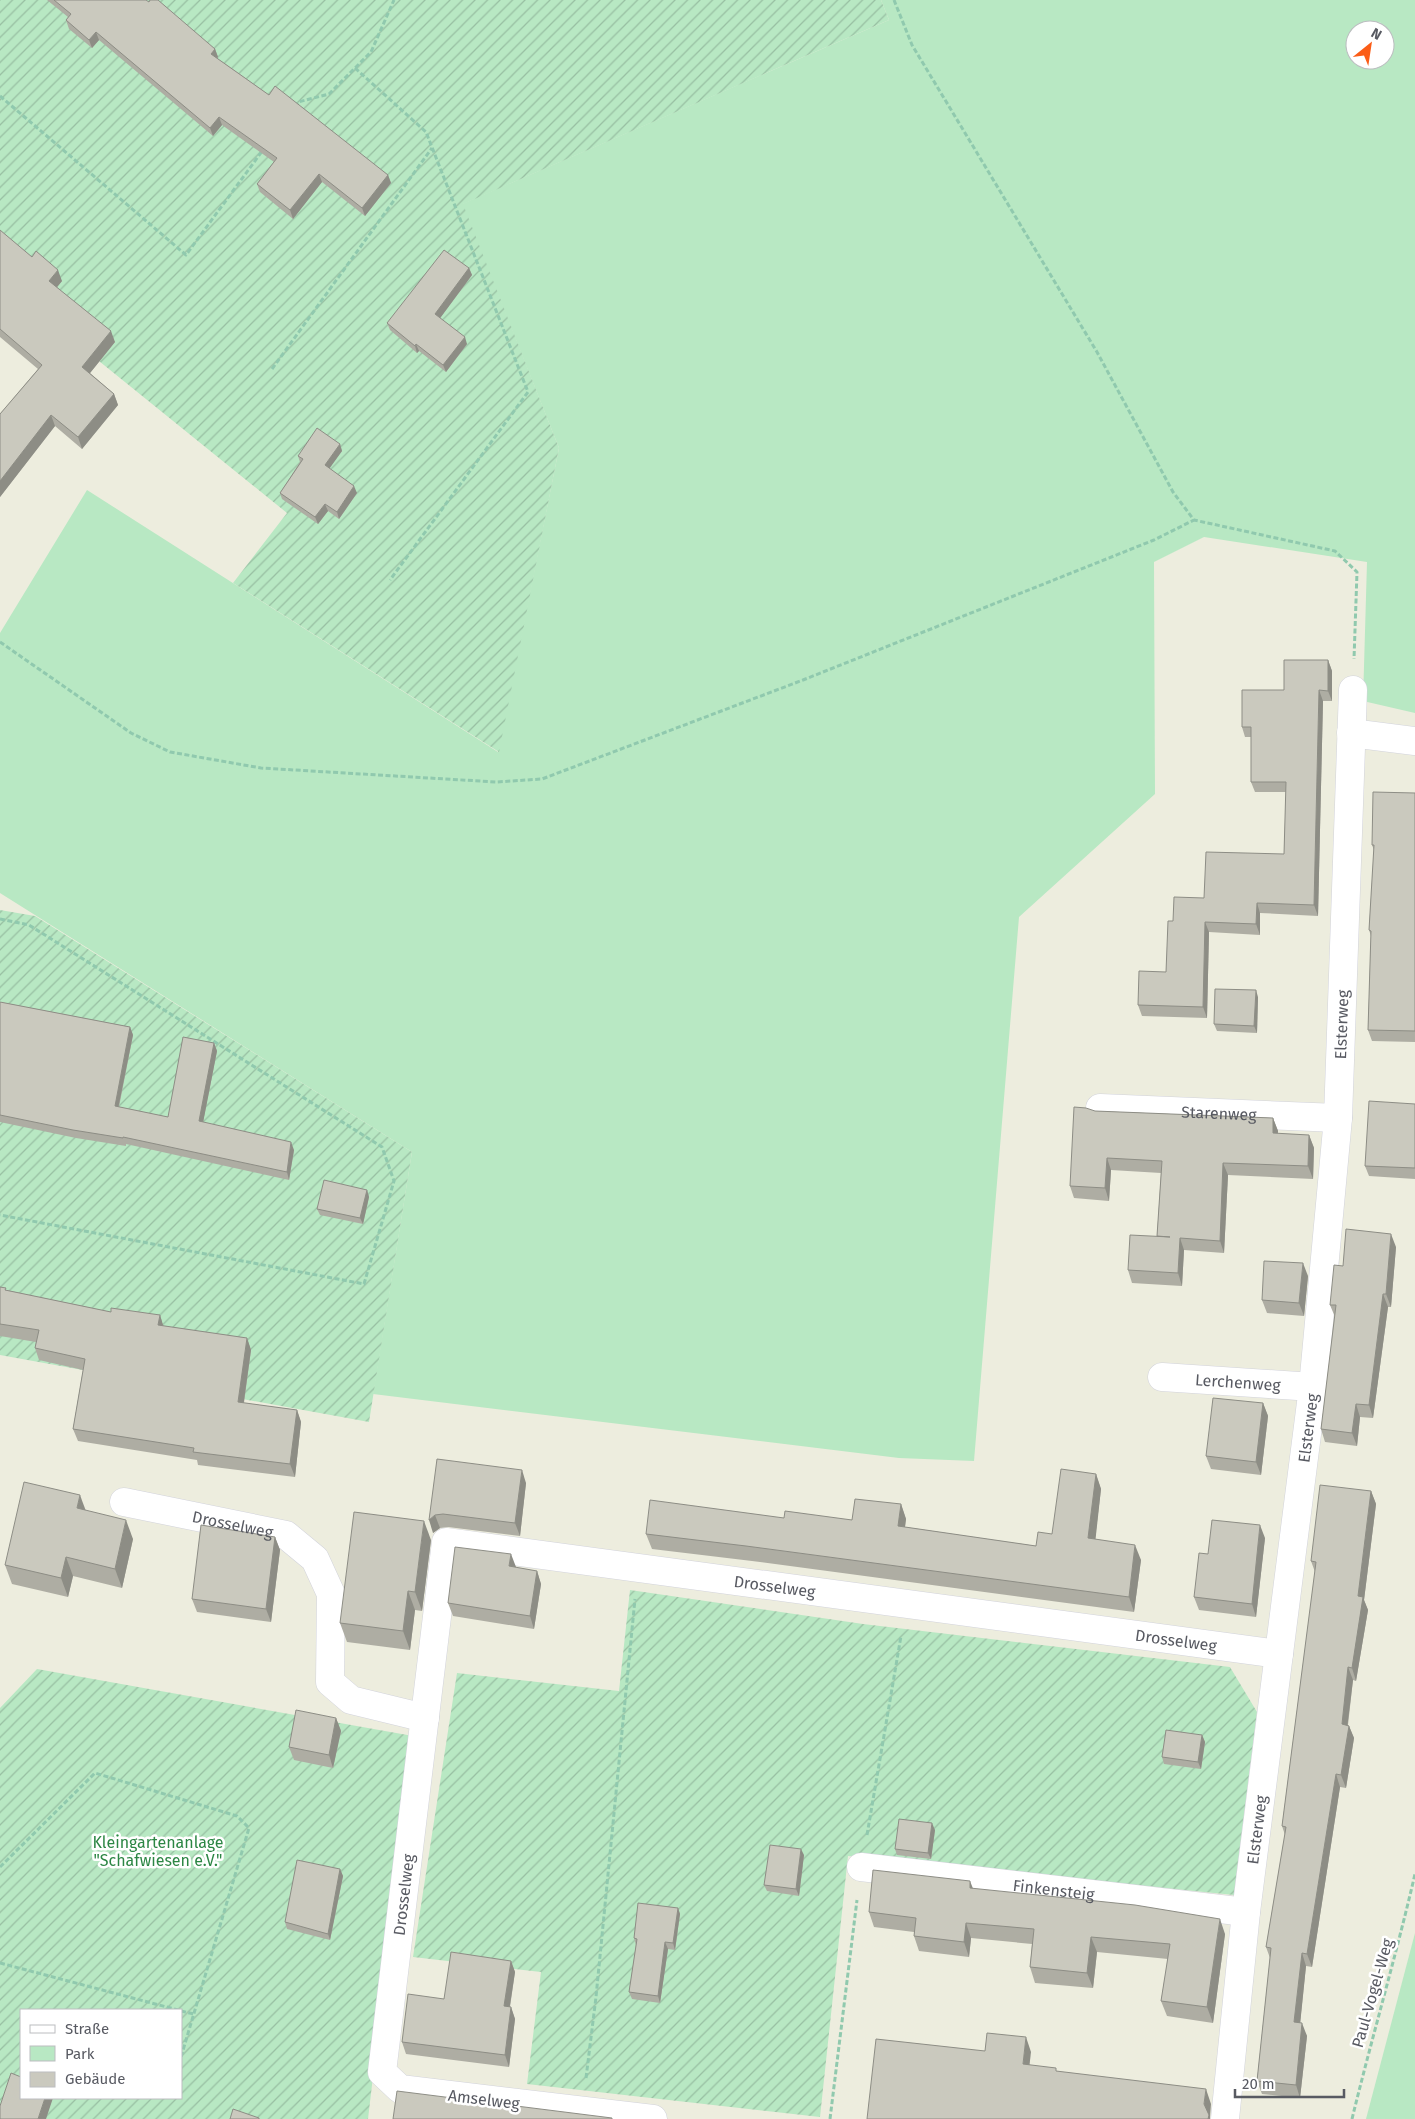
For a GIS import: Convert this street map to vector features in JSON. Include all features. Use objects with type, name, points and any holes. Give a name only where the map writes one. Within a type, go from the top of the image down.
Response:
[{"type":"street","name":"Elsterweg","points":[[1225,2119],[1246,1912],[1313,1387],[1338,1118],[1353,690]]},
{"type":"street","points":[[1351,733],[1415,741]]},
{"type":"street","name":"Starenweg","points":[[1100,1108],[1338,1118]]},
{"type":"street","name":"Lerchenweg","points":[[1162,1377],[1313,1387]]},
{"type":"street","name":"Drosselweg","points":[[124,1502],[286,1535],[315,1558],[331,1594],[330,1682],[351,1700],[425,1718]]},
{"type":"street","name":"Drosselweg","points":[[382,2072],[446,1542],[1279,1654]]},
{"type":"street","name":"Finkensteig","points":[[861,1867],[1246,1912]]},
{"type":"street","name":"Amselweg","points":[[382,2072],[400,2089],[653,2119]]},
{"type":"path","points":[[292,110],[298,102],[329,94],[371,52],[394,0]]},
{"type":"path","points":[[894,0],[912,45],[1098,352],[1173,492],[1194,520]]},
{"type":"path","points":[[355,68],[426,132],[528,392],[390,580]]},
{"type":"path","points":[[0,96],[186,255],[268,142]]},
{"type":"path","points":[[272,369],[432,148]]},
{"type":"path","points":[[0,642],[131,733],[170,752],[261,768],[496,782],[542,779],[812,676],[1154,540],[1194,520],[1335,551],[1357,572],[1353,690]]},
{"type":"path","points":[[0,919],[29,925],[382,1147],[394,1181],[364,1284],[0,1215]]},
{"type":"path","points":[[582,2110],[596,1997],[638,1568]]},
{"type":"path","points":[[0,1867],[95,1773],[237,1816],[249,1828],[182,2054]]},
{"type":"path","name":"Paul-Vogel-Weg","points":[[1352,2119],[1415,1874]]},
{"type":"path","points":[[0,1963],[172,2009]]},
{"type":"path","points":[[182,2011],[194,2014]]},
{"type":"green space","points":[[0,0],[881,0],[889,20],[463,204],[559,448],[499,752],[233,583],[287,513],[0,281]]},
{"type":"green space","points":[[881,0],[1415,0],[1415,713],[1363,701],[1367,562],[1204,537],[1154,562],[1155,794],[1019,917],[974,1461],[899,1458],[373,1394],[412,1152],[0,893],[0,633],[87,490],[498,752],[559,448],[462,204],[889,20]]},
{"type":"green space","points":[[0,910],[35,916],[412,1152],[369,1422],[0,1355]]},
{"type":"green space","points":[[630,1590],[863,1624],[1230,1667],[1257,1712],[1234,1895],[848,1856],[820,2117],[527,2084],[541,1972],[413,1957],[457,1673],[619,1691]]},
{"type":"green space","name":"Kleingartenanlage \"Schafwiesen e.V.\"","points":[[37,1669],[413,1736],[368,2119],[0,2119],[0,1708]]},
{"type":"green space","points":[[1415,1933],[1415,2119],[1366,2119]]},
{"type":"building","points":[[54,0],[146,0],[149,2],[150,0],[158,0],[215,49],[211,54],[269,95],[275,86],[388,175],[362,208],[319,174],[290,210],[257,184],[277,158],[219,117],[210,128],[96,32],[89,40],[66,20],[71,14]]},
{"type":"building","points":[[0,230],[32,257],[36,251],[58,270],[49,281],[111,331],[82,367],[114,394],[78,437],[51,415],[0,481],[0,414],[42,365],[0,329]]},
{"type":"building","points":[[444,250],[469,268],[435,314],[465,337],[443,365],[416,344],[415,346],[387,323]]},
{"type":"building","points":[[317,428],[340,444],[325,465],[354,486],[337,512],[325,504],[315,517],[280,493],[303,459],[298,456]]},
{"type":"building","points":[[1284,660],[1328,660],[1328,691],[1319,690],[1314,905],[1257,903],[1256,924],[1205,922],[1203,1007],[1138,1005],[1139,971],[1166,972],[1168,921],[1173,921],[1174,897],[1204,898],[1206,852],[1284,854],[1286,782],[1251,782],[1251,727],[1242,727],[1242,690],[1284,690]]},
{"type":"building","points":[[1373,792],[1415,793],[1415,1031],[1368,1030],[1371,931],[1369,930],[1374,845],[1372,845]]},
{"type":"building","points":[[1215,989],[1256,990],[1254,1026],[1214,1024]]},
{"type":"building","points":[[0,1002],[130,1027],[115,1106],[168,1117],[183,1037],[214,1043],[199,1121],[291,1142],[287,1172],[123,1137],[73,1130],[0,1115]]},
{"type":"building","points":[[1369,1101],[1415,1104],[1415,1168],[1365,1166]]},
{"type":"building","points":[[1074,1107],[1095,1111],[1273,1118],[1273,1133],[1309,1135],[1308,1166],[1223,1163],[1220,1241],[1180,1238],[1178,1273],[1128,1270],[1130,1235],[1170,1237],[1157,1236],[1162,1161],[1107,1158],[1105,1188],[1070,1186]]},
{"type":"building","points":[[324,1180],[367,1190],[360,1218],[317,1209]]},
{"type":"building","points":[[1346,1229],[1391,1234],[1386,1294],[1383,1294],[1369,1405],[1356,1404],[1352,1433],[1321,1429],[1336,1305],[1330,1305],[1334,1265],[1343,1266]]},
{"type":"building","points":[[1264,1261],[1303,1263],[1299,1303],[1262,1300]]},
{"type":"building","points":[[0,1287],[6,1288],[5,1290],[111,1312],[111,1308],[160,1315],[158,1325],[247,1338],[238,1402],[297,1410],[290,1464],[193,1452],[194,1448],[73,1429],[85,1359],[35,1348],[39,1330],[0,1324]]},
{"type":"building","points":[[1213,1398],[1263,1403],[1256,1462],[1206,1456]]},
{"type":"building","points":[[437,1459],[522,1470],[515,1523],[443,1514],[435,1515],[429,1520]]},
{"type":"building","points":[[1061,1469],[1096,1474],[1088,1538],[1135,1545],[1129,1597],[646,1534],[650,1500],[784,1518],[785,1511],[852,1520],[855,1499],[901,1504],[898,1526],[1036,1546],[1038,1532],[1052,1534]]},
{"type":"building","points":[[24,1482],[80,1495],[77,1508],[126,1520],[115,1569],[66,1557],[61,1578],[5,1565]]},
{"type":"building","points":[[1320,1485],[1371,1491],[1358,1596],[1363,1597],[1352,1668],[1348,1667],[1342,1724],[1349,1726],[1341,1775],[1336,1774],[1307,1954],[1302,1953],[1294,2022],[1302,2023],[1296,2085],[1257,2081],[1271,1948],[1266,1947],[1286,1827],[1282,1826],[1316,1562],[1311,1561]]},
{"type":"building","points":[[354,1512],[424,1521],[415,1592],[408,1591],[403,1631],[340,1623]]},
{"type":"building","points":[[1212,1520],[1260,1525],[1252,1604],[1194,1597],[1199,1553],[1208,1554]]},
{"type":"building","points":[[201,1525],[275,1537],[266,1609],[192,1599]]},
{"type":"building","points":[[455,1547],[511,1554],[509,1566],[537,1571],[530,1616],[448,1603]]},
{"type":"building","points":[[296,1710],[336,1718],[329,1755],[289,1747]]},
{"type":"building","points":[[1166,1730],[1202,1735],[1198,1762],[1162,1757]]},
{"type":"building","points":[[899,1819],[932,1823],[928,1853],[895,1849]]},
{"type":"building","points":[[770,1845],[801,1849],[796,1889],[764,1885]]},
{"type":"building","points":[[297,1860],[340,1869],[328,1934],[285,1922]]},
{"type":"building","points":[[873,1870],[970,1881],[970,1888],[1135,1905],[1220,1919],[1207,2007],[1161,2001],[1170,1944],[1091,1937],[1087,1973],[1030,1967],[1034,1929],[966,1923],[964,1942],[914,1936],[916,1918],[869,1912]]},
{"type":"building","points":[[638,1903],[678,1908],[673,1943],[665,1942],[658,1996],[629,1992],[637,1939],[634,1938]]},
{"type":"building","points":[[451,1952],[511,1961],[504,2006],[511,2007],[505,2055],[402,2042],[408,1994],[444,1999]]},
{"type":"building","points":[[987,2033],[1026,2037],[1023,2064],[1056,2068],[1056,2071],[1206,2089],[1204,2104],[1209,2115],[1208,2119],[867,2119],[876,2039],[985,2051]]},
{"type":"building","points":[[11,2073],[20,2077],[20,2099],[45,2099],[38,2119],[0,2119],[0,2106]]},
{"type":"building","points":[[397,2091],[612,2118],[612,2119],[393,2119]]},
{"type":"building","points":[[233,2109],[259,2118],[259,2119],[230,2119]]}]
